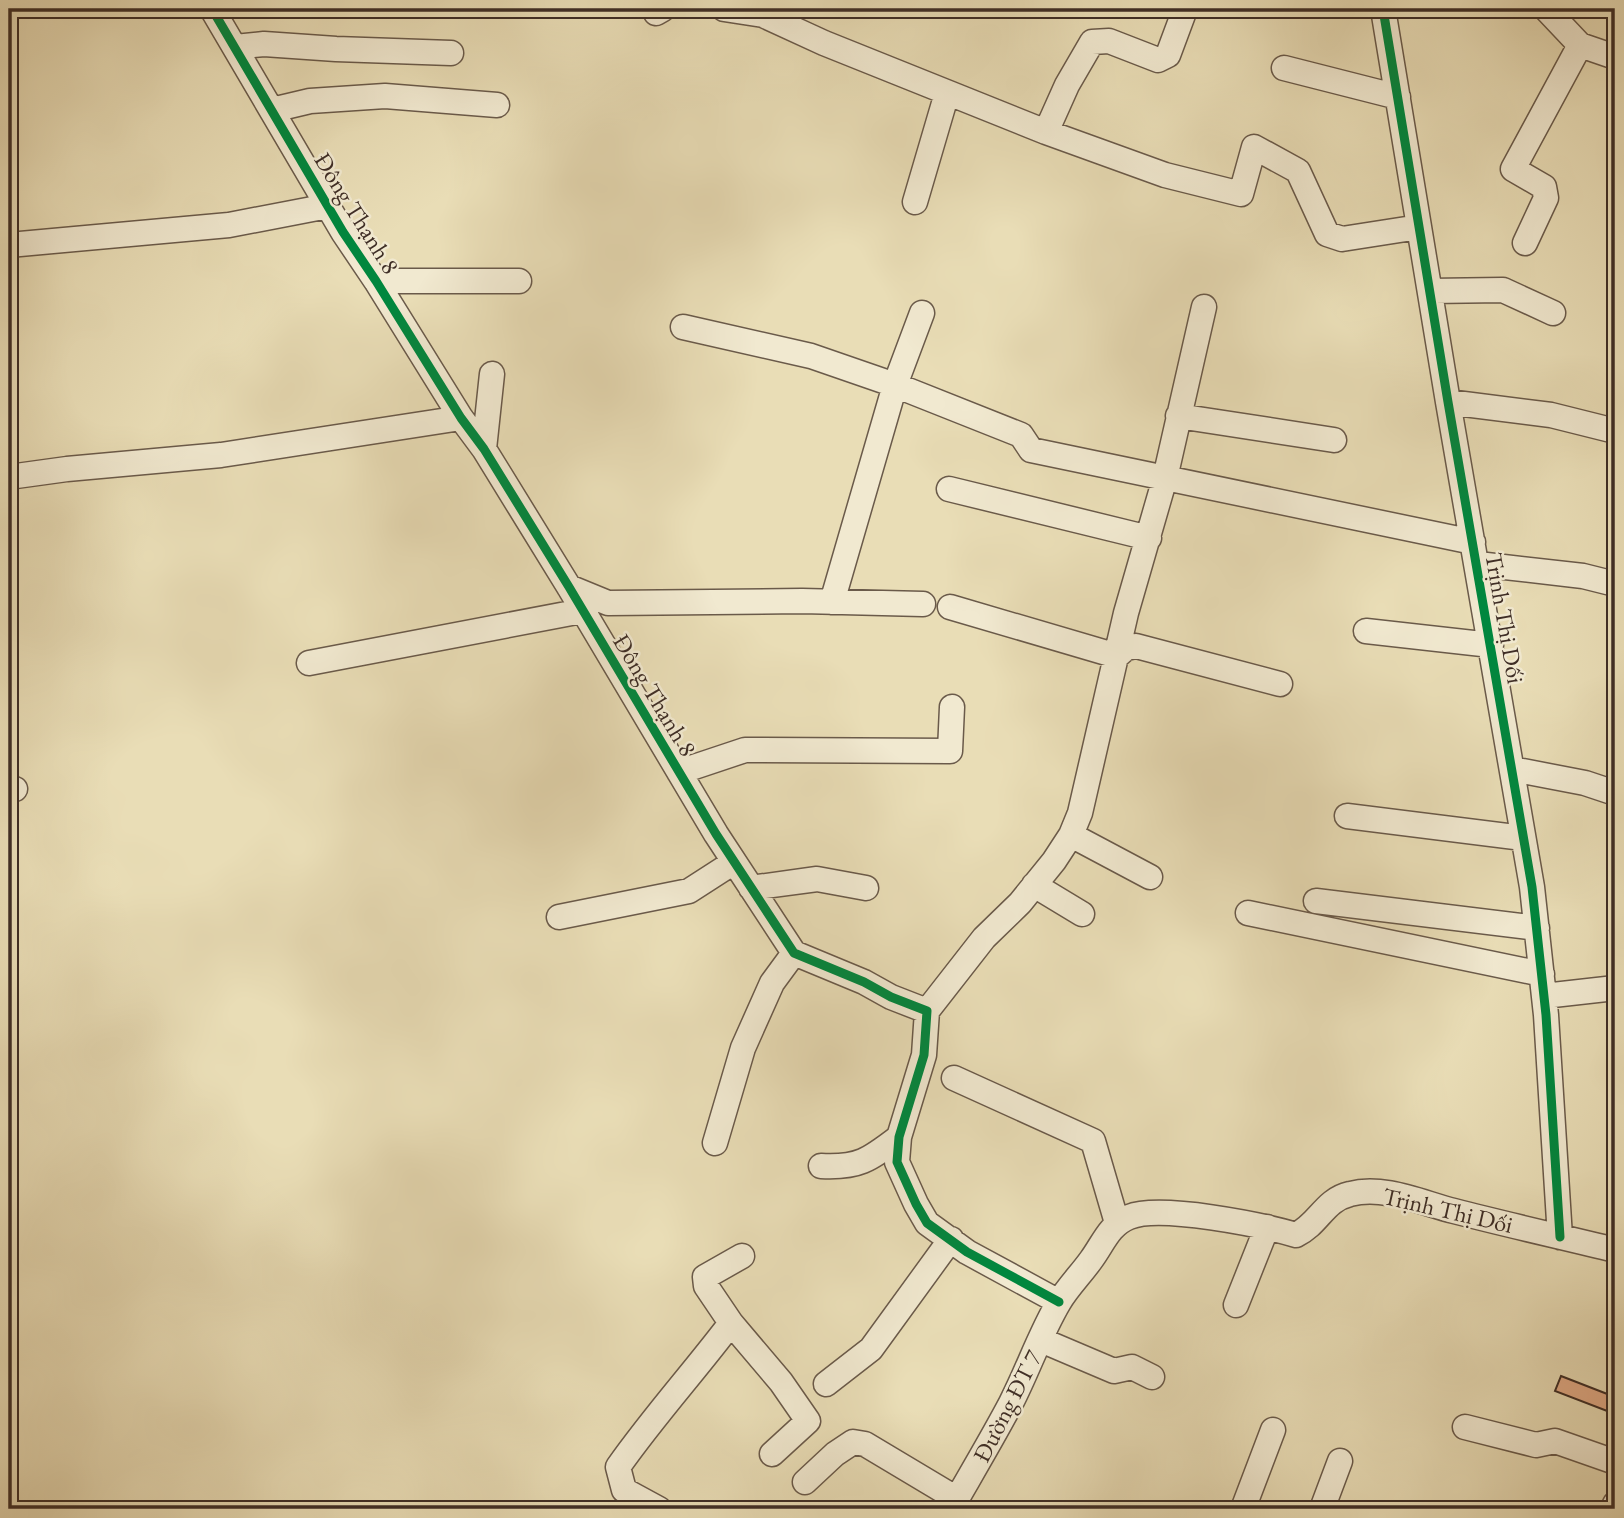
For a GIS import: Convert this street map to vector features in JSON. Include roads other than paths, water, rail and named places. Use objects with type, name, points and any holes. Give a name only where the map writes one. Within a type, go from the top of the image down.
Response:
[{"type":"street","name":"Đông Thạnh 8","points":[[212,9],[342,232],[376,281],[461,418],[484,449],[734,862],[794,953]]},
{"type":"street","points":[[724,9],[763,12],[824,43],[947,93],[1165,175],[1241,194],[1254,147],[1298,171],[1327,234],[1342,239],[1419,228]]},
{"type":"street","name":"Trịnh Thị Dối","points":[[1383,9],[1537,928],[1560,1237]]},
{"type":"street","points":[[1546,9],[1580,46],[1615,57]]},
{"type":"street","points":[[1046,132],[1067,85],[1092,42],[1110,41],[1158,60],[1168,55],[1184,12]]},
{"type":"street","points":[[235,47],[264,44],[451,53]]},
{"type":"street","points":[[1525,243],[1546,198],[1544,187],[1513,169],[1580,46]]},
{"type":"street","points":[[1284,68],[1398,97]]},
{"type":"street","points":[[915,202],[947,93]]},
{"type":"street","points":[[272,110],[310,101],[385,96],[497,105]]},
{"type":"street","points":[[9,245],[229,225],[328,206]]},
{"type":"street","points":[[376,281],[519,281]]},
{"type":"street","points":[[1430,291],[1503,290],[1553,313]]},
{"type":"street","points":[[954,1078],[1093,1141],[1118,1223],[1105,1236],[1094,1257],[1059,1302],[967,1252],[927,1223],[897,1162],[899,1137],[925,1055],[927,1011],[984,938],[1020,904],[1071,835],[1080,813],[1126,613],[1165,478],[1204,307]]},
{"type":"street","points":[[832,601],[895,385],[922,313]]},
{"type":"street","points":[[683,327],[811,356],[895,385],[1021,435],[1031,450],[1165,478],[1615,584]]},
{"type":"street","points":[[484,449],[492,374]]},
{"type":"street","points":[[1448,402],[1552,415],[1615,431]]},
{"type":"street","points":[[1178,416],[1334,440]]},
{"type":"street","points":[[9,477],[221,455],[461,418]]},
{"type":"street","points":[[949,489],[1149,538]]},
{"type":"street","points":[[569,586],[608,603],[832,601],[923,604]]},
{"type":"street","points":[[950,607],[1117,656]]},
{"type":"street","points":[[309,663],[582,611]]},
{"type":"street","points":[[1366,631],[1491,645]]},
{"type":"street","points":[[1117,656],[1126,648],[1136,646],[1280,684]]},
{"type":"street","points":[[679,772],[745,750],[950,751],[952,706]]},
{"type":"street","points":[[1512,769],[1585,783],[1615,793]]},
{"type":"street","points":[[1347,816],[1523,838]]},
{"type":"street","points":[[1071,835],[1150,877]]},
{"type":"street","points":[[559,917],[689,891],[734,862]]},
{"type":"street","points":[[751,888],[817,879],[866,888]]},
{"type":"street","points":[[1034,885],[1082,914]]},
{"type":"street","points":[[1316,901],[1537,928]]},
{"type":"street","points":[[1248,913],[1543,985],[1615,988]]},
{"type":"street","points":[[715,1143],[743,1048],[772,983],[794,953],[841,971],[891,998],[927,1011]]},
{"type":"street","points":[[821,1166],[845,1167],[870,1159],[899,1137]]},
{"type":"street","name":"Trịnh Thị Dối","points":[[1118,1223],[1142,1213],[1205,1216],[1296,1235],[1309,1228],[1335,1200],[1364,1192],[1391,1194],[1615,1250]]},
{"type":"street","points":[[1236,1305],[1267,1227]]},
{"type":"street","points":[[827,1384],[871,1349],[951,1239]]},
{"type":"street","points":[[742,1256],[705,1277],[706,1286],[731,1323],[781,1382],[808,1421],[772,1454]]},
{"type":"street","name":"Đường ĐT 7","points":[[954,1504],[1012,1401],[1059,1302]]},
{"type":"street","points":[[659,1509],[624,1490],[618,1467],[644,1430],[696,1370],[731,1323]]},
{"type":"street","points":[[1041,1340],[1114,1371],[1132,1367],[1152,1377]]},
{"type":"street","points":[[1465,1427],[1536,1445],[1556,1441],[1615,1462]]},
{"type":"street","points":[[1243,1509],[1273,1430]]},
{"type":"street","points":[[805,1482],[853,1441],[865,1444],[954,1504]]},
{"type":"street","points":[[1322,1509],[1340,1461]]},
{"type":"street","points":[[1613,1509],[1615,1504]]}]
